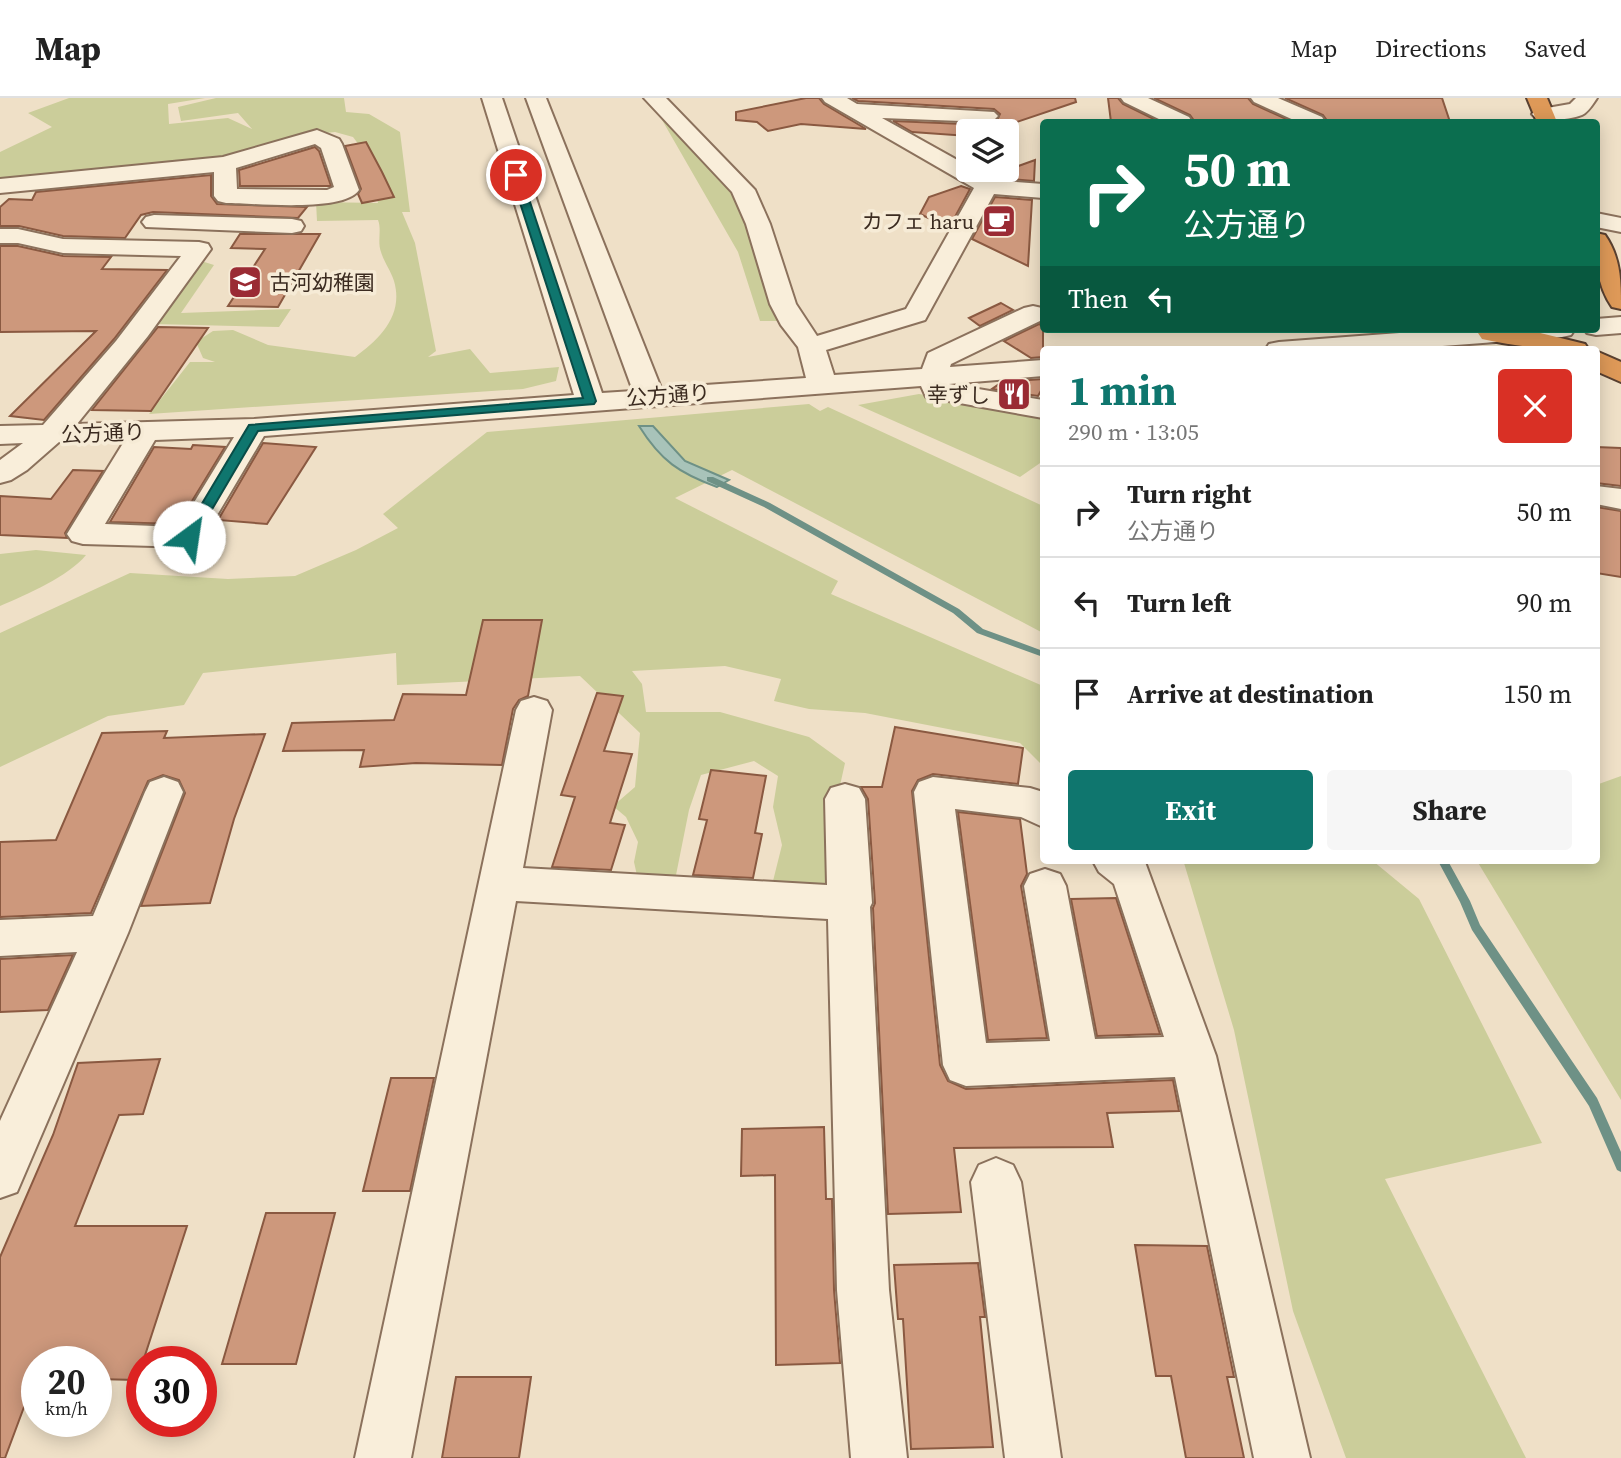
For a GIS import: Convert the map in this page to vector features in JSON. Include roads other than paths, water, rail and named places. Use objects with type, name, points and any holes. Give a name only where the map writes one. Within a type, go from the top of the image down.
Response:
[{"type":"highway","points":[[1607,229],[1621,269]]},
{"type":"highway","points":[[1607,229],[1621,301]]},
{"type":"highway","points":[[1492,333],[1560,346]]},
{"type":"highway","points":[[1600,361],[1621,374]]},
{"type":"street","points":[[492,98],[590,401]]},
{"type":"street","points":[[536,98],[650,397]]},
{"type":"street","points":[[654,98],[743,190],[758,224],[783,304],[794,325],[811,346],[822,383]]},
{"type":"street","points":[[1131,98],[1175,119]]},
{"type":"street","points":[[1261,98],[1301,116]]},
{"type":"street","points":[[1278,119],[1301,116],[1319,98]]},
{"type":"street","points":[[1542,111],[1577,110],[1587,98]]},
{"type":"street","points":[[840,104],[987,116]]},
{"type":"street","points":[[840,104],[987,186],[1040,191]]},
{"type":"street","points":[[0,186],[225,164],[317,137],[331,144],[347,190],[330,197],[226,196],[225,164]]},
{"type":"street","points":[[811,346],[916,314],[987,186]]},
{"type":"street","points":[[109,247],[131,222],[292,226]]},
{"type":"street","points":[[0,236],[18,236],[63,246],[199,249],[144,326],[54,435],[30,456],[0,474]]},
{"type":"street","points":[[1033,314],[998,329],[985,340],[938,359],[934,376],[936,391],[1040,408]]},
{"type":"street","points":[[1600,327],[1621,325]]},
{"type":"street","points":[[1316,346],[1436,333]]},
{"type":"street","name":"公方通り","points":[[0,435],[254,428],[1040,368]]},
{"type":"street","points":[[145,432],[83,534],[189,537],[254,428]]},
{"type":"street","points":[[1600,496],[1621,499]]},
{"type":"street","points":[[383,1458],[534,710]]},
{"type":"street","points":[[0,1175],[107,933],[164,792]]},
{"type":"street","points":[[1040,810],[1030,803],[933,792],[966,1065],[1193,1056]]},
{"type":"street","points":[[845,799],[851,903],[863,1290],[880,1458]]},
{"type":"street","points":[[1117,864],[1131,874],[1193,1056],[1282,1458]]},
{"type":"street","points":[[499,883],[851,903]]},
{"type":"street","points":[[1045,886],[1076,1060]]},
{"type":"street","points":[[0,938],[107,933]]},
{"type":"street","points":[[996,1181],[1033,1458]]},
{"type":"water","points":[[639,426],[653,426],[685,461],[729,480],[717,487],[681,471],[663,457]]},
{"type":"waterway","points":[[710,479],[767,505],[956,611],[980,631],[1040,653]]},
{"type":"waterway","points":[[1445,864],[1476,927],[1593,1102],[1621,1166]]},
{"type":"place","name":"カフェ haru","points":[[999,221]]},
{"type":"place","name":"古河幼稚園","points":[[245,282]]},
{"type":"place","name":"幸ずし","points":[[1014,394]]}]
